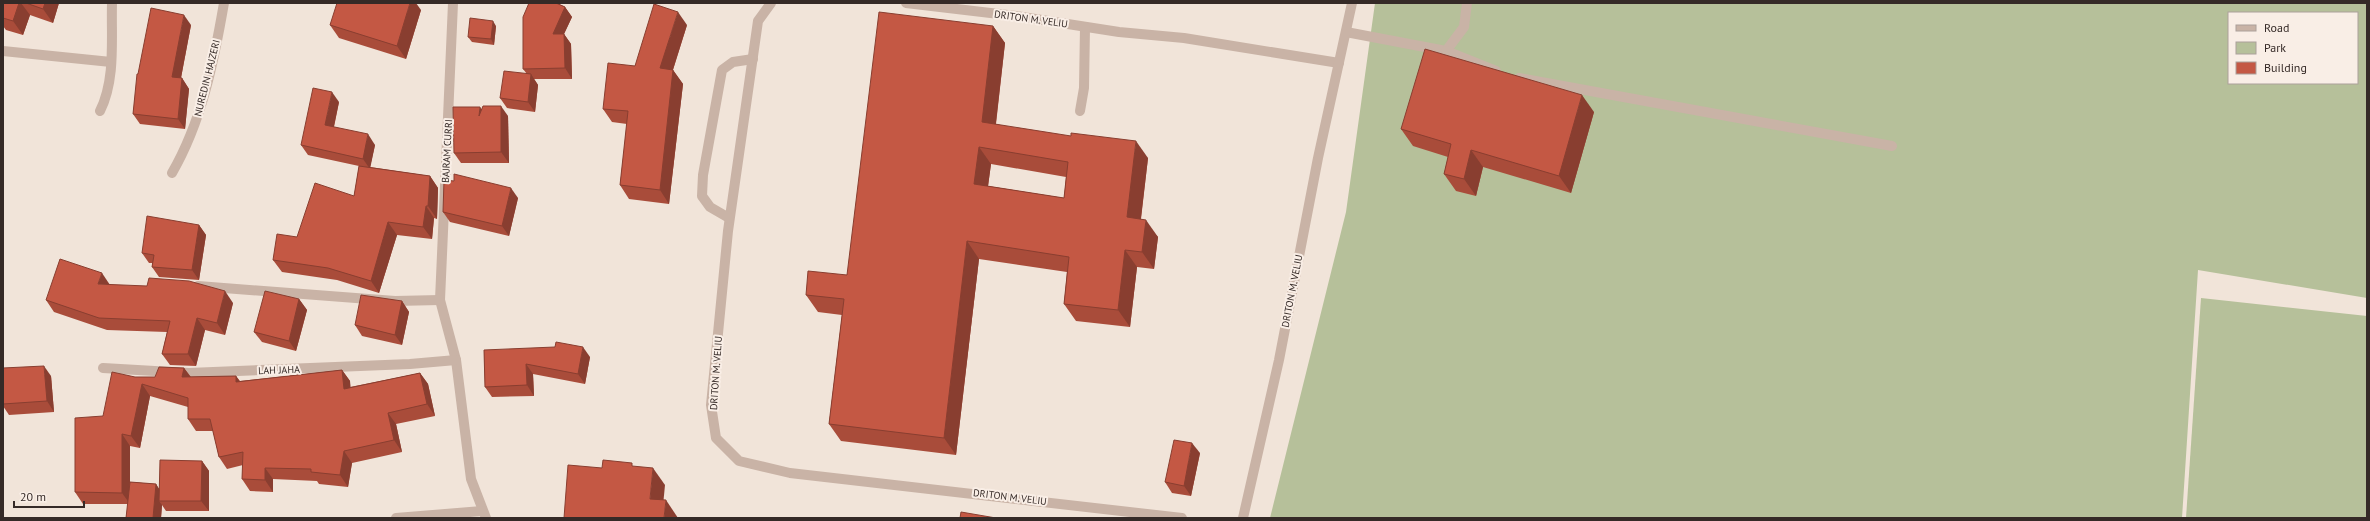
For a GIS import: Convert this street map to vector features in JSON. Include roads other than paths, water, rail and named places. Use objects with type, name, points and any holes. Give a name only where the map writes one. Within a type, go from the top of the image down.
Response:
[{"type":"street","points":[[100,111],[106,97],[111,62],[112,3]]},
{"type":"street","name":"NUREDIN HAJZERI","points":[[172,173],[181,157],[201,107],[224,3]]},
{"type":"street","name":"BAJRAM CURRI","points":[[453,3],[440,300],[456,360],[471,479],[484,515]]},
{"type":"street","name":"DRITON M. VELIU","points":[[771,3],[758,21],[729,218],[711,405],[716,438],[740,461],[790,473],[1182,518]]},
{"type":"street","name":"DRITON M. VELIU","points":[[906,3],[1016,16],[1119,32],[1184,38],[1339,63]]},
{"type":"street","name":"DRITON M. VELIU","points":[[1243,518],[1279,360],[1352,3]]},
{"type":"street","points":[[1446,51],[1464,27],[1467,3]]},
{"type":"street","points":[[1080,111],[1084,88],[1085,27]]},
{"type":"street","points":[[1346,32],[1446,51],[1508,76],[1892,146]]},
{"type":"street","points":[[3,51],[111,62]]},
{"type":"street","points":[[729,218],[710,207],[702,196],[703,175],[722,70],[733,62],[753,58]]},
{"type":"street","points":[[185,285],[395,300],[440,300]]},
{"type":"street","name":"LAH JAHA","points":[[102,368],[189,373],[410,364],[456,360]]},
{"type":"street","points":[[396,518],[484,515]]}]
